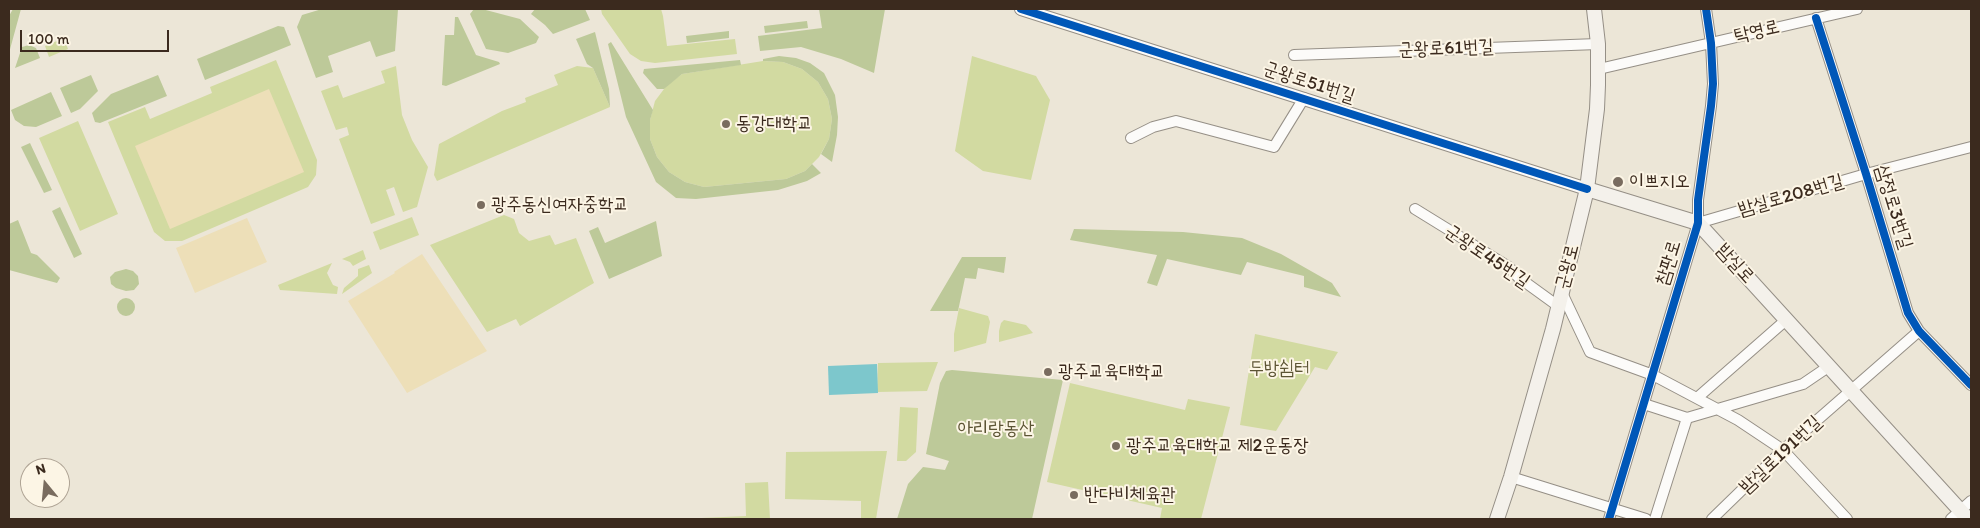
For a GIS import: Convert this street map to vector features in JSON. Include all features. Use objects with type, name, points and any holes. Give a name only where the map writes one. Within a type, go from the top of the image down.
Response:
[{"type":"main road","name":"군왕로","points":[[1497,519],[1511,477],[1560,300],[1587,189],[1597,109],[1599,69],[1594,9]]},
{"type":"main road","points":[[1587,189],[1698,223]]},
{"type":"main road","name":"밤실로","points":[[1698,223],[1960,516]]},
{"type":"street","name":"군왕로51번길","points":[[1021,9],[1587,189]]},
{"type":"street","name":"참판로","points":[[1609,519],[1698,223],[1698,200],[1711,106],[1713,69],[1706,9]]},
{"type":"street","name":"탁영로","points":[[1599,69],[1816,18],[1842,10],[1857,9]]},
{"type":"street","name":"삼정로3번길","points":[[1816,18],[1908,313],[1919,331],[1971,385]]},
{"type":"street","name":"군왕로61번길","points":[[1294,55],[1598,44]]},
{"type":"street","points":[[1131,138],[1153,127],[1176,121],[1274,147],[1304,98]]},
{"type":"street","name":"밤실로208번길","points":[[1698,223],[1866,174],[1971,147]]},
{"type":"street","name":"군왕로45번길","points":[[1415,209],[1509,267],[1518,277],[1560,300]]},
{"type":"street","points":[[1560,300],[1590,352],[1652,375],[1738,420],[1784,450],[1847,519]]},
{"type":"street","points":[[1697,398],[1786,320]]},
{"type":"street","points":[[1850,391],[1919,331]]},
{"type":"street","points":[[1644,404],[1687,418],[1803,384],[1828,367]]},
{"type":"street","name":"밤실로191번길","points":[[1712,519],[1784,450],[1850,391]]},
{"type":"street","points":[[1655,519],[1687,418]]},
{"type":"street","points":[[1511,477],[1646,519]]},
{"type":"street","name":"밤실로","points":[[1960,516],[1971,501]]},
{"type":"green space","points":[[13,9],[21,9],[9,53],[9,16]]},
{"type":"green space","points":[[322,9],[398,9],[395,51],[376,57],[370,41],[328,56],[333,72],[316,78],[297,27],[302,15]]},
{"type":"green space","points":[[474,9],[482,9],[520,19],[539,37],[536,43],[508,53],[486,49],[470,14]]},
{"type":"green space","points":[[535,9],[585,9],[590,20],[553,34],[531,14]]},
{"type":"green space","points":[[601,9],[661,9],[667,46],[735,39],[737,54],[655,63],[641,61],[630,54],[602,14]]},
{"type":"green space","points":[[819,9],[885,9],[874,73],[841,59],[801,47],[760,51],[758,36],[822,28]]},
{"type":"green space","points":[[455,17],[458,17],[476,55],[499,62],[500,64],[446,86],[442,85],[445,35],[454,35]]},
{"type":"green space","points":[[807,21],[808,28],[765,33],[764,26]]},
{"type":"green space","points":[[278,26],[284,27],[291,45],[205,80],[197,59]]},
{"type":"green space","points":[[729,31],[729,38],[687,43],[686,36]]},
{"type":"green space","points":[[595,32],[609,89],[610,107],[593,68],[587,64],[576,39]]},
{"type":"green space","points":[[64,38],[68,49],[49,57],[45,46]]},
{"type":"green space","points":[[611,42],[653,110],[650,120],[650,139],[657,157],[669,172],[685,182],[704,187],[786,179],[805,171],[812,164],[821,173],[807,181],[778,190],[696,199],[676,198],[656,182],[626,117],[608,44]]},
{"type":"green space","points":[[29,45],[36,48],[40,58],[15,68],[22,47]]},
{"type":"green space","points":[[779,56],[796,58],[810,63],[824,73],[835,95],[838,117],[832,162],[821,154],[829,139],[832,119],[828,99],[818,82],[802,69],[783,62],[763,61],[763,59]]},
{"type":"green space","points":[[972,56],[1036,76],[1050,100],[1031,180],[983,171],[955,151]]},
{"type":"green space","points":[[276,60],[317,160],[316,175],[308,187],[182,241],[165,241],[154,232],[108,122],[145,107],[150,119],[212,93],[210,87]]},
{"type":"green space","points":[[740,60],[741,65],[682,74],[664,89],[657,89],[643,73],[644,69]]},
{"type":"green space","points":[[763,61],[783,62],[802,69],[818,82],[828,99],[832,119],[829,139],[819,157],[805,171],[786,179],[704,187],[685,182],[669,172],[657,157],[650,139],[650,120],[655,101],[667,85],[682,74]]},
{"type":"green space","points":[[396,66],[402,115],[412,140],[428,167],[417,207],[403,212],[394,187],[386,190],[395,215],[371,224],[339,139],[349,135],[347,127],[336,130],[321,91],[338,85],[343,98],[385,83],[381,71]]},
{"type":"green space","points":[[577,66],[593,68],[610,107],[437,181],[434,175],[439,144],[502,111],[526,102],[525,98],[558,85],[554,75]]},
{"type":"green space","points":[[91,75],[98,91],[80,109],[71,113],[60,88]]},
{"type":"green space","points":[[158,75],[167,96],[100,123],[95,122],[92,113],[111,94]]},
{"type":"green space","points":[[51,92],[62,116],[36,127],[24,126],[15,120],[11,110]]},
{"type":"green space","points":[[78,121],[118,214],[80,231],[39,138]]},
{"type":"green space","points":[[30,143],[52,190],[44,193],[21,147]]},
{"type":"green space","points":[[60,207],[82,254],[74,258],[52,211]]},
{"type":"green space","points":[[504,215],[514,219],[519,233],[529,241],[550,235],[555,245],[576,238],[594,283],[520,326],[516,319],[487,332],[430,245]]},
{"type":"green space","points":[[412,217],[419,235],[380,250],[373,232]]},
{"type":"green space","points":[[18,220],[31,253],[37,255],[60,278],[57,283],[9,270],[9,224]]},
{"type":"green space","points":[[656,221],[662,256],[609,279],[589,231],[598,227],[605,243]]},
{"type":"green space","points":[[1074,229],[1183,232],[1242,238],[1281,254],[1332,283],[1341,297],[1304,287],[1304,276],[1247,262],[1241,275],[1167,259],[1157,286],[1147,283],[1157,255],[1070,240]]},
{"type":"green space","points":[[363,250],[366,259],[353,266],[350,262],[342,259]]},
{"type":"green space","points":[[962,257],[1006,257],[1004,273],[978,268],[976,279],[965,278],[958,311],[930,311]]},
{"type":"green space","points":[[332,263],[327,273],[333,285],[338,287],[337,294],[280,290],[278,285]]},
{"type":"green space","points":[[369,265],[372,273],[342,294],[344,288],[358,276],[358,269]]},
{"type":"green space","points":[[126,269],[133,271],[138,276],[139,284],[134,290],[126,291],[116,288],[111,284],[110,277],[115,272]]},
{"type":"green space","points":[[126,298],[132,301],[135,307],[132,313],[126,316],[120,313],[117,307],[120,301]]},
{"type":"green space","points":[[959,308],[988,316],[990,322],[986,343],[954,352],[954,334]]},
{"type":"green space","points":[[1004,320],[1026,325],[1033,333],[999,342],[999,331]]},
{"type":"green space","name":"두방쉼터","points":[[1255,334],[1338,352],[1327,370],[1315,367],[1276,431],[1240,425]]},
{"type":"green space","points":[[938,362],[927,391],[877,392],[878,363]]},
{"type":"green space","name":"아리랑동산","points":[[946,371],[1063,380],[1032,519],[897,519],[908,484],[923,467],[945,470],[949,461],[926,454],[940,383]]},
{"type":"green space","name":"광주교육대학교 제2운동장","points":[[1070,383],[1185,410],[1188,399],[1230,407],[1201,519],[1160,519],[1162,508],[1047,482]]},
{"type":"green space","points":[[900,407],[918,408],[916,452],[906,461],[897,461]]},
{"type":"green space","points":[[887,451],[876,519],[861,519],[861,501],[785,499],[786,452]]},
{"type":"green space","points":[[768,482],[770,519],[679,519],[746,516],[745,483]]},
{"type":"sand","points":[[269,89],[304,172],[170,229],[135,146]]},
{"type":"sand","points":[[247,218],[267,262],[195,293],[176,248]]},
{"type":"sand","points":[[422,254],[487,351],[407,393],[348,301],[395,273]]},
{"type":"water","points":[[877,364],[878,393],[829,395],[828,366]]},
{"type":"cycle path","points":[[1021,9],[1587,189]]},
{"type":"cycle path","points":[[1609,519],[1698,223],[1698,200],[1713,84],[1711,43],[1706,9]]},
{"type":"cycle path","points":[[1816,18],[1908,313],[1919,331],[1971,385]]},
{"type":"place","name":"동강대학교","points":[[726,124]]},
{"type":"place","name":"이쁘지오","points":[[1618,182]]},
{"type":"place","name":"광주동신여자중학교","points":[[481,205]]},
{"type":"place","name":"광주교육대학교","points":[[1048,372]]},
{"type":"place","name":"광주교육대학교 제2운동장","points":[[1116,446]]},
{"type":"place","name":"반다비체육관","points":[[1074,495]]}]
